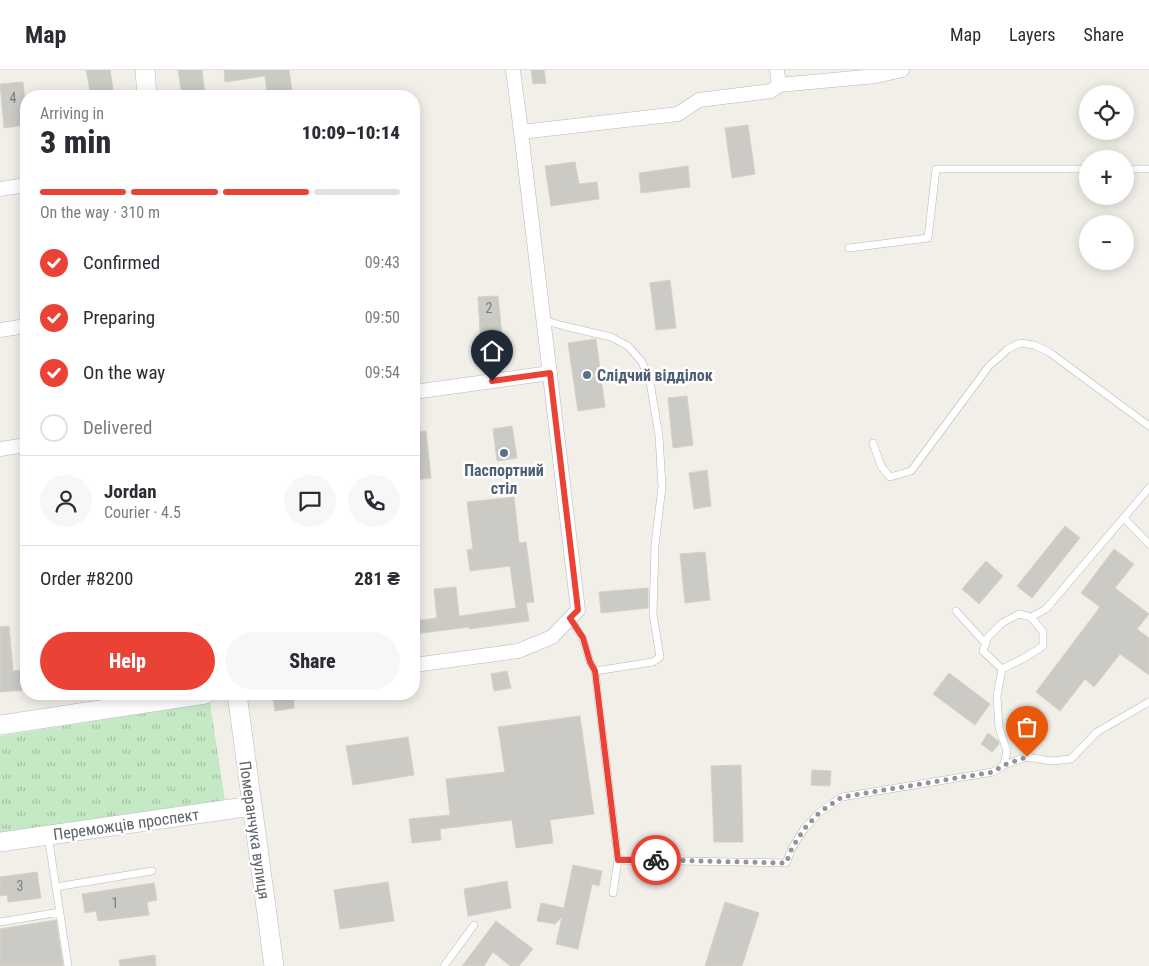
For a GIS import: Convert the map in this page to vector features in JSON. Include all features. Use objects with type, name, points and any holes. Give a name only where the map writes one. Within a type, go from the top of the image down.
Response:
[{"type":"street","points":[[145,70],[147,90]]},
{"type":"street","points":[[420,664],[518,651],[552,637],[578,610],[512,70]]},
{"type":"street","points":[[777,70],[779,85]]},
{"type":"street","points":[[521,132],[678,114],[699,100],[771,90],[779,85],[876,76],[902,70]]},
{"type":"street","points":[[0,189],[20,186]]},
{"type":"street","points":[[0,330],[20,327]]},
{"type":"street","points":[[420,391],[550,373]]},
{"type":"street","points":[[0,449],[20,446]]},
{"type":"street","points":[[0,725],[165,700]]},
{"type":"street","name":"Померанчука вулиця","points":[[238,700],[274,966]]},
{"type":"street","name":"Переможців проспект","points":[[0,842],[252,806]]},
{"type":"lane","points":[[849,248],[928,238],[936,169],[1079,169]]},
{"type":"lane","points":[[1134,169],[1149,169]]},
{"type":"lane","points":[[543,320],[611,337],[628,346],[642,362],[650,382],[659,436],[662,487],[655,545],[653,614],[660,657],[654,662],[595,671]]},
{"type":"lane","points":[[873,443],[881,466],[890,477],[910,472],[989,366],[1008,349],[1020,343],[1034,345],[1049,352],[1149,426]]},
{"type":"lane","points":[[1002,669],[984,651],[988,637],[1002,624],[1018,614],[1031,616],[1046,609],[1149,488]]},
{"type":"lane","points":[[1124,518],[1149,544]]},
{"type":"lane","points":[[956,611],[986,644]]},
{"type":"lane","points":[[1002,669],[1043,646],[1043,632],[1031,616]]},
{"type":"lane","points":[[570,618],[583,638],[590,662],[595,671],[618,860],[613,893]]},
{"type":"lane","points":[[1002,669],[997,696],[999,728],[1007,751],[1004,765]]},
{"type":"lane","points":[[618,860],[786,863],[792,848],[804,829],[820,812],[842,797],[993,772],[1004,765],[1027,757],[1051,761],[1071,759],[1096,732],[1149,702]]},
{"type":"lane","points":[[48,835],[68,966]]},
{"type":"lane","points":[[56,887],[152,871]]},
{"type":"lane","points":[[0,922],[60,912]]},
{"type":"lane","points":[[444,966],[474,925]]},
{"type":"green space","points":[[210,703],[225,801],[0,836],[0,736]]},
{"type":"building","points":[[86,70],[110,70],[113,90],[90,90]]},
{"type":"building","points":[[178,70],[202,70],[204,90],[181,90]]},
{"type":"building","points":[[224,70],[289,70],[292,90],[267,90],[265,76],[225,82]]},
{"type":"building","points":[[531,70],[544,70],[546,83],[533,84]]},
{"type":"building","points":[[23,82],[24,90],[20,90],[20,126],[4,128],[0,84]]},
{"type":"building","points":[[748,125],[755,174],[732,178],[725,128]]},
{"type":"building","points":[[575,162],[579,184],[597,182],[599,199],[551,206],[545,166]]},
{"type":"building","points":[[688,166],[690,187],[641,193],[639,173]]},
{"type":"building","points":[[670,280],[676,328],[656,330],[650,283]]},
{"type":"building","points":[[498,296],[503,346],[481,348],[478,297]]},
{"type":"building","name":"Слідчий відділок","points":[[596,339],[605,407],[578,411],[568,343]]},
{"type":"building","points":[[687,396],[693,445],[673,448],[668,398]]},
{"type":"building","points":[[512,426],[517,458],[497,461],[493,429]]},
{"type":"building","points":[[426,431],[431,478],[420,479],[420,432]]},
{"type":"building","points":[[707,470],[711,506],[694,509],[689,473]]},
{"type":"building","points":[[514,497],[519,543],[526,542],[534,602],[526,603],[529,621],[420,633],[420,620],[437,618],[434,589],[456,587],[459,616],[516,608],[510,566],[470,571],[467,550],[473,549],[467,502]]},
{"type":"building","points":[[1065,526],[1080,538],[1032,598],[1017,586]]},
{"type":"building","points":[[1114,549],[1134,564],[1115,588],[1149,614],[1137,629],[1149,638],[1149,675],[1120,654],[1094,687],[1085,679],[1060,711],[1036,692],[1100,607],[1081,593]]},
{"type":"building","points":[[705,552],[710,600],[685,603],[680,554]]},
{"type":"building","points":[[986,561],[1003,576],[979,604],[962,589]]},
{"type":"building","points":[[648,588],[648,608],[601,613],[599,592]]},
{"type":"building","points":[[9,626],[13,671],[20,670],[20,690],[0,692],[0,627]]},
{"type":"building","points":[[507,671],[511,688],[494,691],[491,674]]},
{"type":"building","points":[[949,673],[990,704],[975,725],[933,694]]},
{"type":"building","points":[[273,700],[293,700],[294,708],[275,711]]},
{"type":"building","points":[[580,716],[594,814],[550,820],[553,843],[516,848],[512,820],[440,829],[441,840],[412,843],[409,819],[450,815],[446,779],[505,772],[498,727]]},
{"type":"building","points":[[988,733],[999,744],[992,752],[981,744]]},
{"type":"building","points":[[408,737],[414,775],[353,785],[346,746]]},
{"type":"building","points":[[741,765],[743,842],[714,842],[711,766]]},
{"type":"building","points":[[812,770],[831,771],[830,786],[811,785]]},
{"type":"building","points":[[573,865],[602,871],[599,886],[592,884],[578,949],[556,944],[562,917],[555,924],[537,921],[541,903],[564,908]]},
{"type":"building","points":[[37,872],[41,898],[8,902],[7,895],[0,896],[0,877]]},
{"type":"building","points":[[507,881],[511,908],[468,916],[464,889]]},
{"type":"building","points":[[388,882],[394,921],[340,929],[334,890]]},
{"type":"building","points":[[154,883],[157,900],[147,902],[149,915],[98,921],[96,911],[85,913],[82,894]]},
{"type":"building","points":[[725,902],[759,913],[742,966],[705,966]]},
{"type":"building","points":[[56,920],[63,966],[0,966],[0,929]]},
{"type":"building","points":[[496,921],[533,949],[519,966],[510,966],[493,952],[484,966],[462,966]]},
{"type":"building","points":[[155,955],[156,966],[120,966],[119,960]]},
{"type":"way so far","points":[[656,860],[786,863],[792,848],[804,829],[820,812],[842,797],[993,772],[1004,765],[1027,757]]},
{"type":"place","name":"Слідчий відділок","points":[[587,375]]},
{"type":"place","name":"Паспортний стіл","points":[[504,453]]},
{"type":"route","points":[[492,381],[550,373],[578,610],[570,618],[583,638],[590,662],[595,671],[618,860],[656,860]]}]
